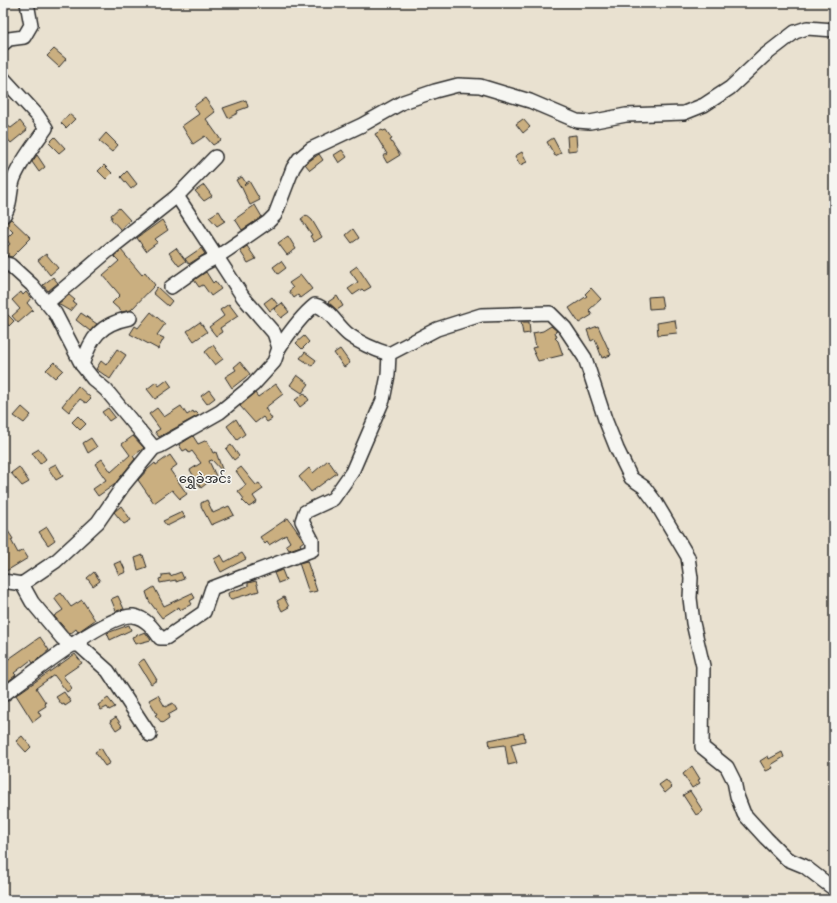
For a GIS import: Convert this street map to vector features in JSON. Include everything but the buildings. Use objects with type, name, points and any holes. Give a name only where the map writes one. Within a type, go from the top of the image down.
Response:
[{"type":"street","points":[[3,44],[9,39],[24,38],[31,26],[27,3]]},
{"type":"street","points":[[171,287],[262,226],[275,215],[293,168],[299,159],[311,149],[362,125],[403,102],[458,85],[480,86],[530,101],[577,121],[601,121],[626,115],[684,114],[704,105],[730,88],[764,56],[794,32],[807,28],[834,30]]},
{"type":"street","points":[[3,78],[37,115],[46,128],[21,163],[13,180],[9,202],[3,216]]},
{"type":"street","points":[[47,303],[115,245],[177,196],[215,157]]},
{"type":"street","points":[[177,196],[243,297],[274,333],[279,348]]},
{"type":"street","points":[[3,263],[10,265],[32,285],[47,303],[55,313],[82,365],[93,379],[106,390],[154,448]]},
{"type":"street","points":[[3,581],[22,584],[56,561],[98,522],[123,486],[154,448],[220,412],[253,385],[274,362],[279,348],[288,334],[307,311],[315,305],[323,308],[350,335],[388,354],[437,329],[481,315],[550,313],[565,328],[585,358],[616,450],[630,478],[644,488],[656,503],[688,557],[691,578],[690,598],[693,623],[703,666],[702,747],[726,767],[734,781],[736,796],[744,814],[766,838],[787,859],[804,866],[834,889]]},
{"type":"street","points":[[82,365],[94,338],[107,325],[130,318]]},
{"type":"street","points":[[3,695],[71,645],[107,623],[131,616],[143,619],[151,626],[160,638],[166,638],[204,612],[212,588],[312,550],[312,540],[302,521],[305,512],[334,499],[352,472],[383,400],[388,375],[388,354]]},
{"type":"street","points":[[22,584],[32,602],[62,638],[71,645],[80,646],[108,671],[150,735]]},
{"type":"district","name":"ရွှေခဲအင်း","points":[[205,478]]}]
